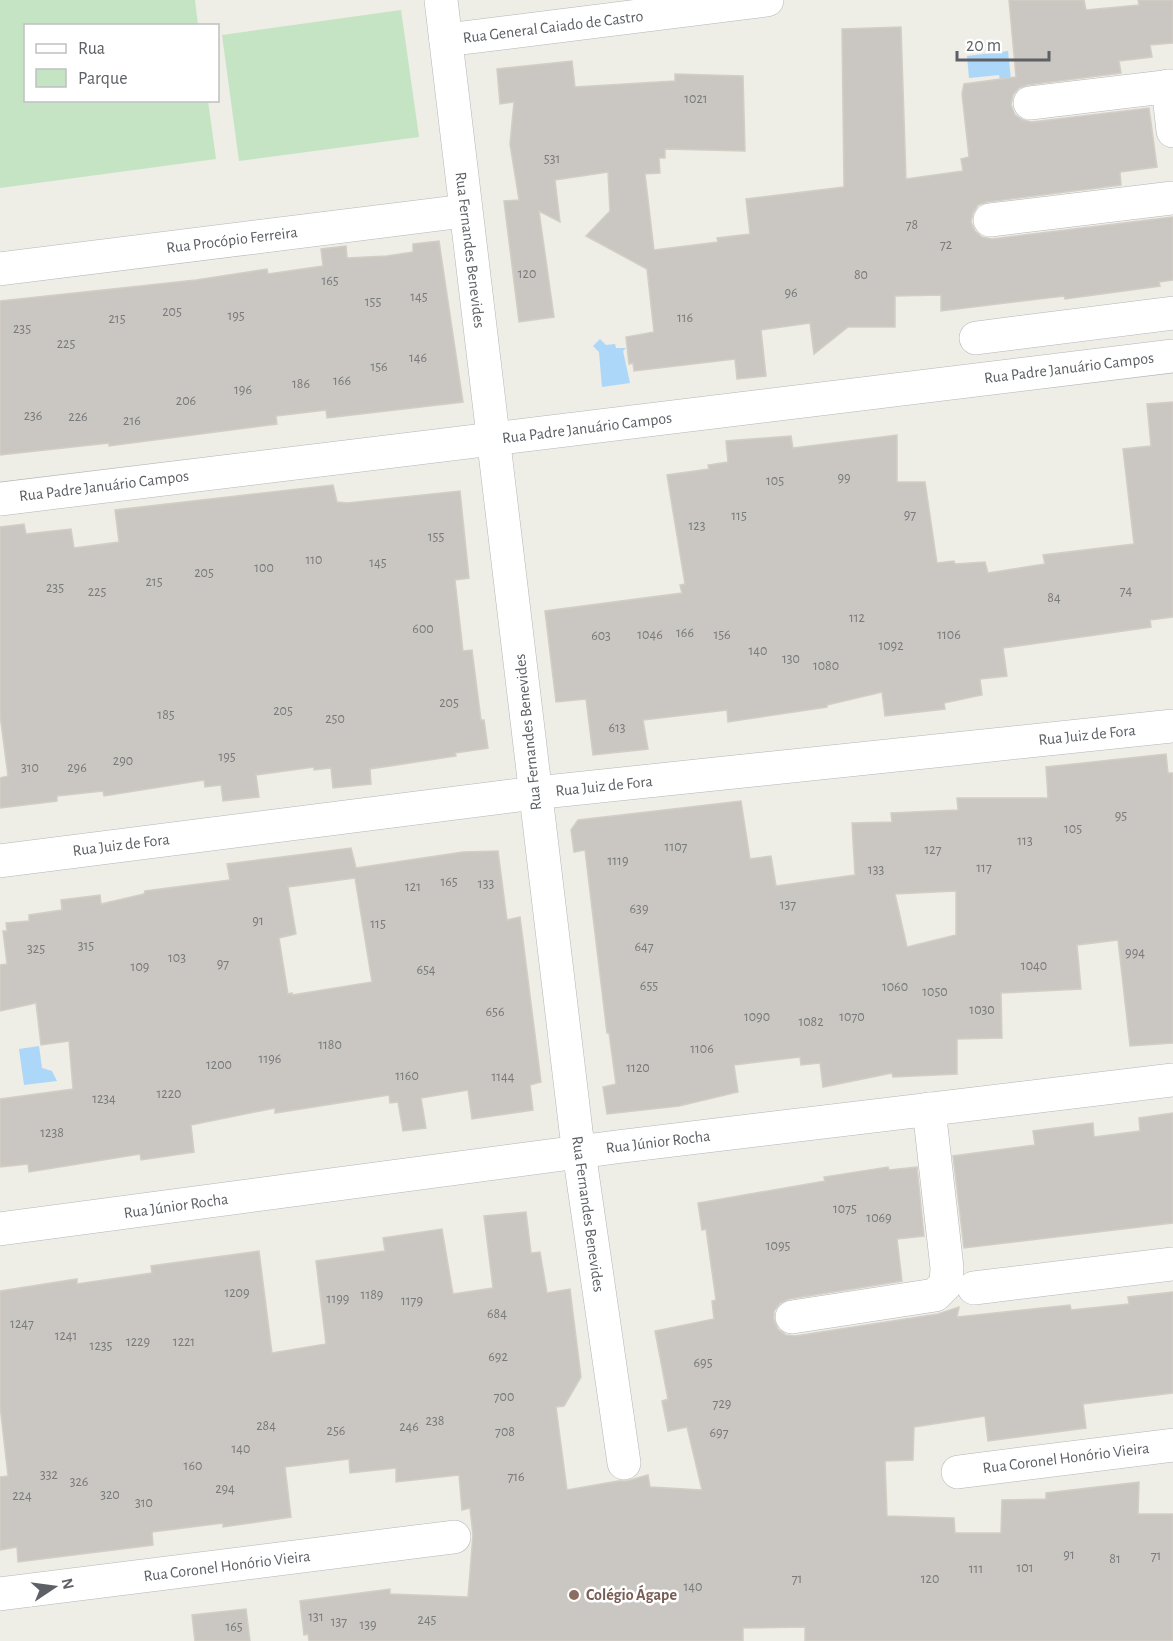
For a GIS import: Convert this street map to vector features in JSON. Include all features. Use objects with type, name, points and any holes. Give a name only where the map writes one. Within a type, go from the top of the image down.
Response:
[{"type":"street","name":"Rua Fernandes Benevides","points":[[441,0],[464,211],[495,439],[578,1152],[624,1463]]},
{"type":"street","name":"Rua General Caiado de Castro","points":[[446,40],[766,0]]},
{"type":"street","points":[[1030,103],[1171,86],[1173,131]]},
{"type":"street","points":[[990,220],[1173,198]]},
{"type":"street","name":"Rua Procópio Ferreira","points":[[0,269],[464,211]]},
{"type":"street","points":[[976,338],[1173,313]]},
{"type":"street","name":"Rua Padre Januário Campos","points":[[0,499],[1173,356]]},
{"type":"street","name":"Rua Juiz de Fora","points":[[0,861],[535,794],[1173,726]]},
{"type":"street","name":"Rua Júnior Rocha","points":[[0,1229],[578,1152],[1173,1080]]},
{"type":"street","points":[[792,1317],[935,1295],[941,1292],[946,1284],[947,1268],[929,1110]]},
{"type":"street","points":[[974,1288],[1173,1264]]},
{"type":"street","name":"Rua Coronel Honório Vieira","points":[[958,1472],[1173,1445]]},
{"type":"street","name":"Rua Coronel Honório Vieira","points":[[0,1594],[454,1537]]},
{"type":"green space","points":[[0,0],[195,0],[198,24],[24,24],[24,102],[208,102],[216,159],[0,188]]},
{"type":"green space","points":[[401,10],[419,137],[239,161],[222,35]]},
{"type":"water","points":[[1008,51],[1011,80],[1000,81],[999,75],[969,78],[967,56]]},
{"type":"water","points":[[600,339],[606,345],[615,344],[616,348],[626,348],[623,351],[630,383],[602,387],[599,352],[593,346]]},
{"type":"water","points":[[39,1046],[42,1068],[52,1071],[57,1081],[24,1085],[19,1049]]},
{"type":"building","points":[[1009,0],[1084,0],[1086,10],[1139,5],[1138,0],[1173,0],[1173,43],[1150,45],[1152,57],[1119,61],[1121,73],[1027,85],[1019,88],[1013,95],[1011,105],[1015,115],[1032,122],[1149,108],[1157,167],[1120,172],[1121,185],[978,205],[971,222],[975,231],[982,237],[992,239],[1173,217],[1173,280],[1159,282],[1160,286],[1065,299],[1064,296],[941,311],[941,295],[895,296],[895,327],[848,327],[814,354],[810,323],[761,330],[766,376],[737,379],[735,359],[634,371],[633,363],[629,364],[626,337],[654,332],[647,269],[586,236],[610,211],[608,172],[555,180],[560,222],[539,211],[554,317],[519,322],[504,201],[519,200],[510,144],[514,102],[500,104],[497,69],[572,61],[575,87],[675,81],[675,74],[743,76],[745,151],[665,149],[665,158],[659,158],[660,173],[645,174],[654,250],[718,242],[717,238],[750,234],[746,199],[844,187],[842,29],[901,27],[906,179],[963,171],[961,159],[969,157],[962,94],[964,84],[1016,77]]},
{"type":"building","points":[[439,241],[463,402],[327,418],[326,410],[276,416],[277,424],[109,446],[109,443],[0,455],[0,301],[196,280],[267,269],[268,274],[323,266],[321,249],[346,246],[347,258],[387,256],[413,252],[413,244]]},
{"type":"building","points":[[1173,402],[1173,617],[1150,620],[1151,627],[1003,648],[1007,676],[980,679],[982,695],[944,703],[945,709],[885,716],[882,692],[827,705],[827,707],[728,722],[727,710],[643,720],[648,749],[593,755],[586,699],[556,702],[545,611],[682,593],[680,585],[685,584],[667,475],[709,469],[708,465],[728,462],[726,441],[791,436],[793,448],[897,435],[897,482],[925,482],[937,563],[985,562],[988,573],[1045,564],[1043,555],[1134,544],[1123,449],[1151,446],[1147,404]]},
{"type":"building","points":[[333,485],[337,502],[347,503],[460,491],[469,578],[455,580],[463,651],[472,650],[481,720],[484,720],[488,748],[455,753],[456,756],[370,769],[371,784],[333,788],[331,768],[314,770],[314,767],[256,775],[259,797],[223,801],[221,785],[205,787],[204,780],[104,796],[103,791],[57,796],[57,801],[0,808],[0,778],[8,776],[0,715],[0,527],[24,524],[26,534],[71,529],[74,548],[119,542],[115,510]]},
{"type":"building","points":[[1166,754],[1168,773],[1173,773],[1173,1043],[1130,1046],[1118,940],[1077,945],[1081,989],[1001,993],[1002,1038],[957,1039],[957,1074],[893,1077],[892,1073],[823,1087],[820,1063],[801,1065],[800,1057],[734,1065],[738,1092],[679,1106],[607,1114],[603,1087],[616,1084],[609,1033],[607,1033],[585,850],[574,852],[571,830],[578,820],[741,801],[750,859],[771,856],[776,886],[855,875],[852,823],[892,822],[891,813],[958,810],[957,798],[1048,798],[1046,767]],"holes":[[[956,891],[956,935],[907,947],[895,894]]]},
{"type":"building","points":[[351,848],[356,868],[463,852],[498,851],[507,920],[520,917],[541,1082],[530,1085],[533,1110],[472,1119],[468,1090],[421,1098],[426,1128],[403,1131],[398,1102],[390,1103],[389,1095],[275,1113],[275,1108],[191,1125],[194,1152],[141,1160],[140,1154],[29,1172],[28,1164],[0,1167],[0,1099],[73,1089],[69,1041],[41,1045],[36,1003],[0,1011],[0,965],[7,964],[3,931],[7,931],[6,923],[29,921],[29,915],[62,910],[61,900],[100,895],[101,904],[144,894],[145,891],[230,880],[227,864]],"holes":[[[355,878],[372,982],[288,994],[279,938],[296,934],[288,887]]]},
{"type":"building","points":[[1173,1113],[1173,1223],[964,1248],[953,1156],[1035,1145],[1033,1131],[1093,1123],[1094,1137],[1140,1131],[1139,1118]]},
{"type":"building","points":[[888,1167],[889,1170],[917,1167],[924,1236],[897,1239],[902,1281],[789,1299],[780,1303],[774,1311],[774,1320],[778,1329],[786,1335],[795,1336],[938,1314],[959,1307],[957,1317],[1070,1305],[1071,1310],[1129,1304],[1128,1297],[1173,1292],[1173,1393],[1083,1404],[1086,1428],[988,1441],[985,1416],[914,1427],[913,1460],[885,1461],[887,1516],[954,1518],[955,1533],[1001,1533],[1002,1500],[1046,1499],[1046,1493],[1139,1482],[1138,1514],[1173,1514],[1173,1641],[805,1641],[805,1627],[743,1628],[743,1641],[309,1641],[308,1634],[304,1635],[300,1601],[390,1589],[390,1594],[468,1597],[473,1535],[470,1508],[462,1510],[459,1475],[396,1482],[396,1468],[350,1473],[349,1459],[285,1467],[291,1517],[223,1527],[223,1523],[152,1532],[153,1545],[18,1562],[17,1547],[0,1550],[0,1477],[8,1476],[0,1406],[0,1291],[77,1279],[77,1284],[152,1273],[151,1266],[259,1251],[272,1353],[326,1344],[316,1261],[385,1251],[383,1238],[442,1229],[453,1294],[493,1288],[484,1216],[526,1212],[531,1253],[540,1252],[547,1293],[570,1289],[581,1377],[564,1406],[556,1407],[567,1490],[627,1481],[648,1475],[650,1487],[702,1490],[687,1427],[668,1431],[662,1401],[668,1399],[655,1331],[714,1319],[712,1301],[716,1300],[706,1229],[702,1230],[698,1203],[825,1181],[824,1177]]},
{"type":"building","points":[[246,1609],[250,1641],[195,1641],[192,1615]]},
{"type":"place","name":"Colégio Ágape","points":[[574,1595]]}]
